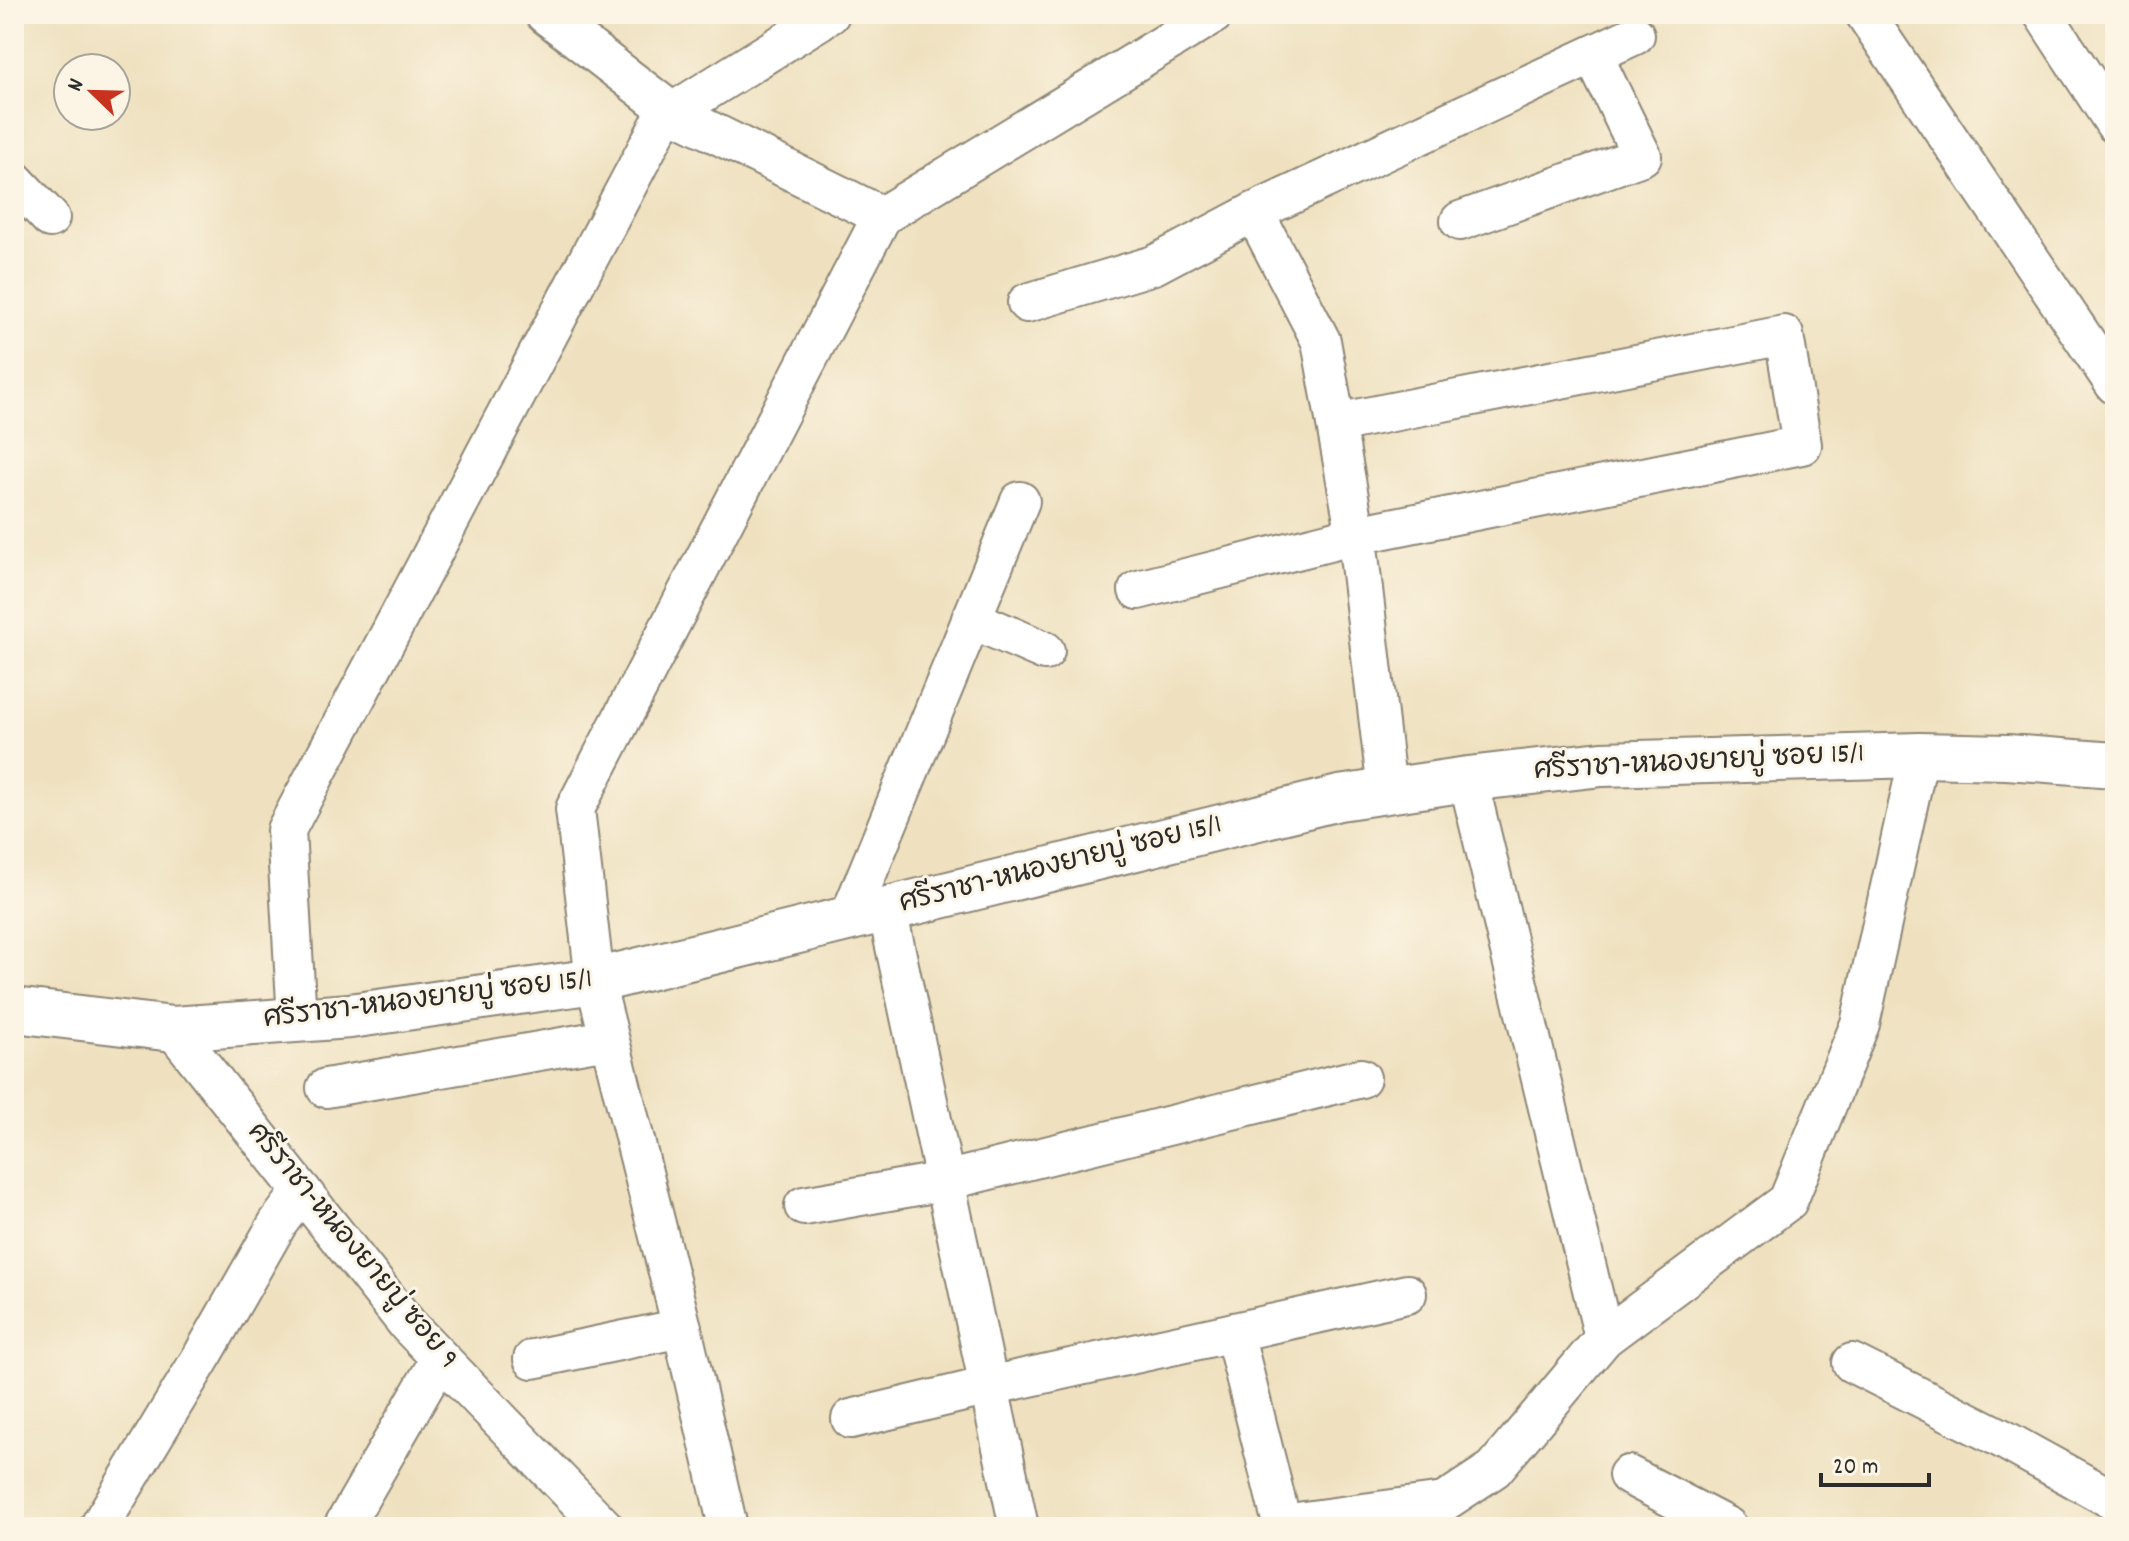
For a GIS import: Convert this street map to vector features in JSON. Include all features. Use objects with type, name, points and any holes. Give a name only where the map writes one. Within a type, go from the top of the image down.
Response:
[{"type":"street","points":[[545,14],[672,112],[882,216]]},
{"type":"street","points":[[297,1020],[286,830],[663,118],[830,14]]},
{"type":"street","points":[[728,1527],[682,1328],[595,981],[575,809],[882,216],[1214,14]]},
{"type":"street","points":[[1865,14],[2115,385]]},
{"type":"street","points":[[2043,14],[2115,124]]},
{"type":"street","points":[[1027,303],[1154,265],[1254,212],[1635,35]]},
{"type":"street","points":[[1460,221],[1642,156],[1593,55]]},
{"type":"street","points":[[14,180],[50,218]]},
{"type":"street","points":[[1254,212],[1321,341],[1356,535],[1387,791]]},
{"type":"street","points":[[1138,590],[1356,535],[1802,445],[1784,335],[1336,423]]},
{"type":"street","points":[[1019,1527],[945,1181],[868,913],[971,619],[1020,501]]},
{"type":"street","points":[[971,619],[1045,651]]},
{"type":"street","points":[[1234,1332],[1282,1524],[1444,1502],[1494,1469],[1604,1338],[1788,1201],[1860,1024],[1919,755]]},
{"type":"street","name":"ศรีราชา-หนองยายบู่ ซอย 15/1","points":[[14,1010],[173,1029],[350,1016],[595,981],[1339,798],[1468,779],[1602,764],[1919,755],[2007,757],[2115,765]]},
{"type":"street","points":[[1468,779],[1604,1338]]},
{"type":"street","name":"ศรีราชา-หนองยายบู่ ซอย 9","points":[[173,1029],[408,1325],[604,1527]]},
{"type":"street","points":[[326,1088],[608,1039]]},
{"type":"street","points":[[804,1206],[945,1181],[1361,1078]]},
{"type":"street","points":[[99,1527],[278,1223],[302,1191]]},
{"type":"street","points":[[851,1419],[1407,1294]]},
{"type":"street","points":[[533,1359],[682,1328]]},
{"type":"street","points":[[343,1527],[440,1359]]},
{"type":"street","points":[[1852,1363],[2001,1438],[2115,1501]]},
{"type":"street","points":[[1628,1475],[1728,1527]]}]
